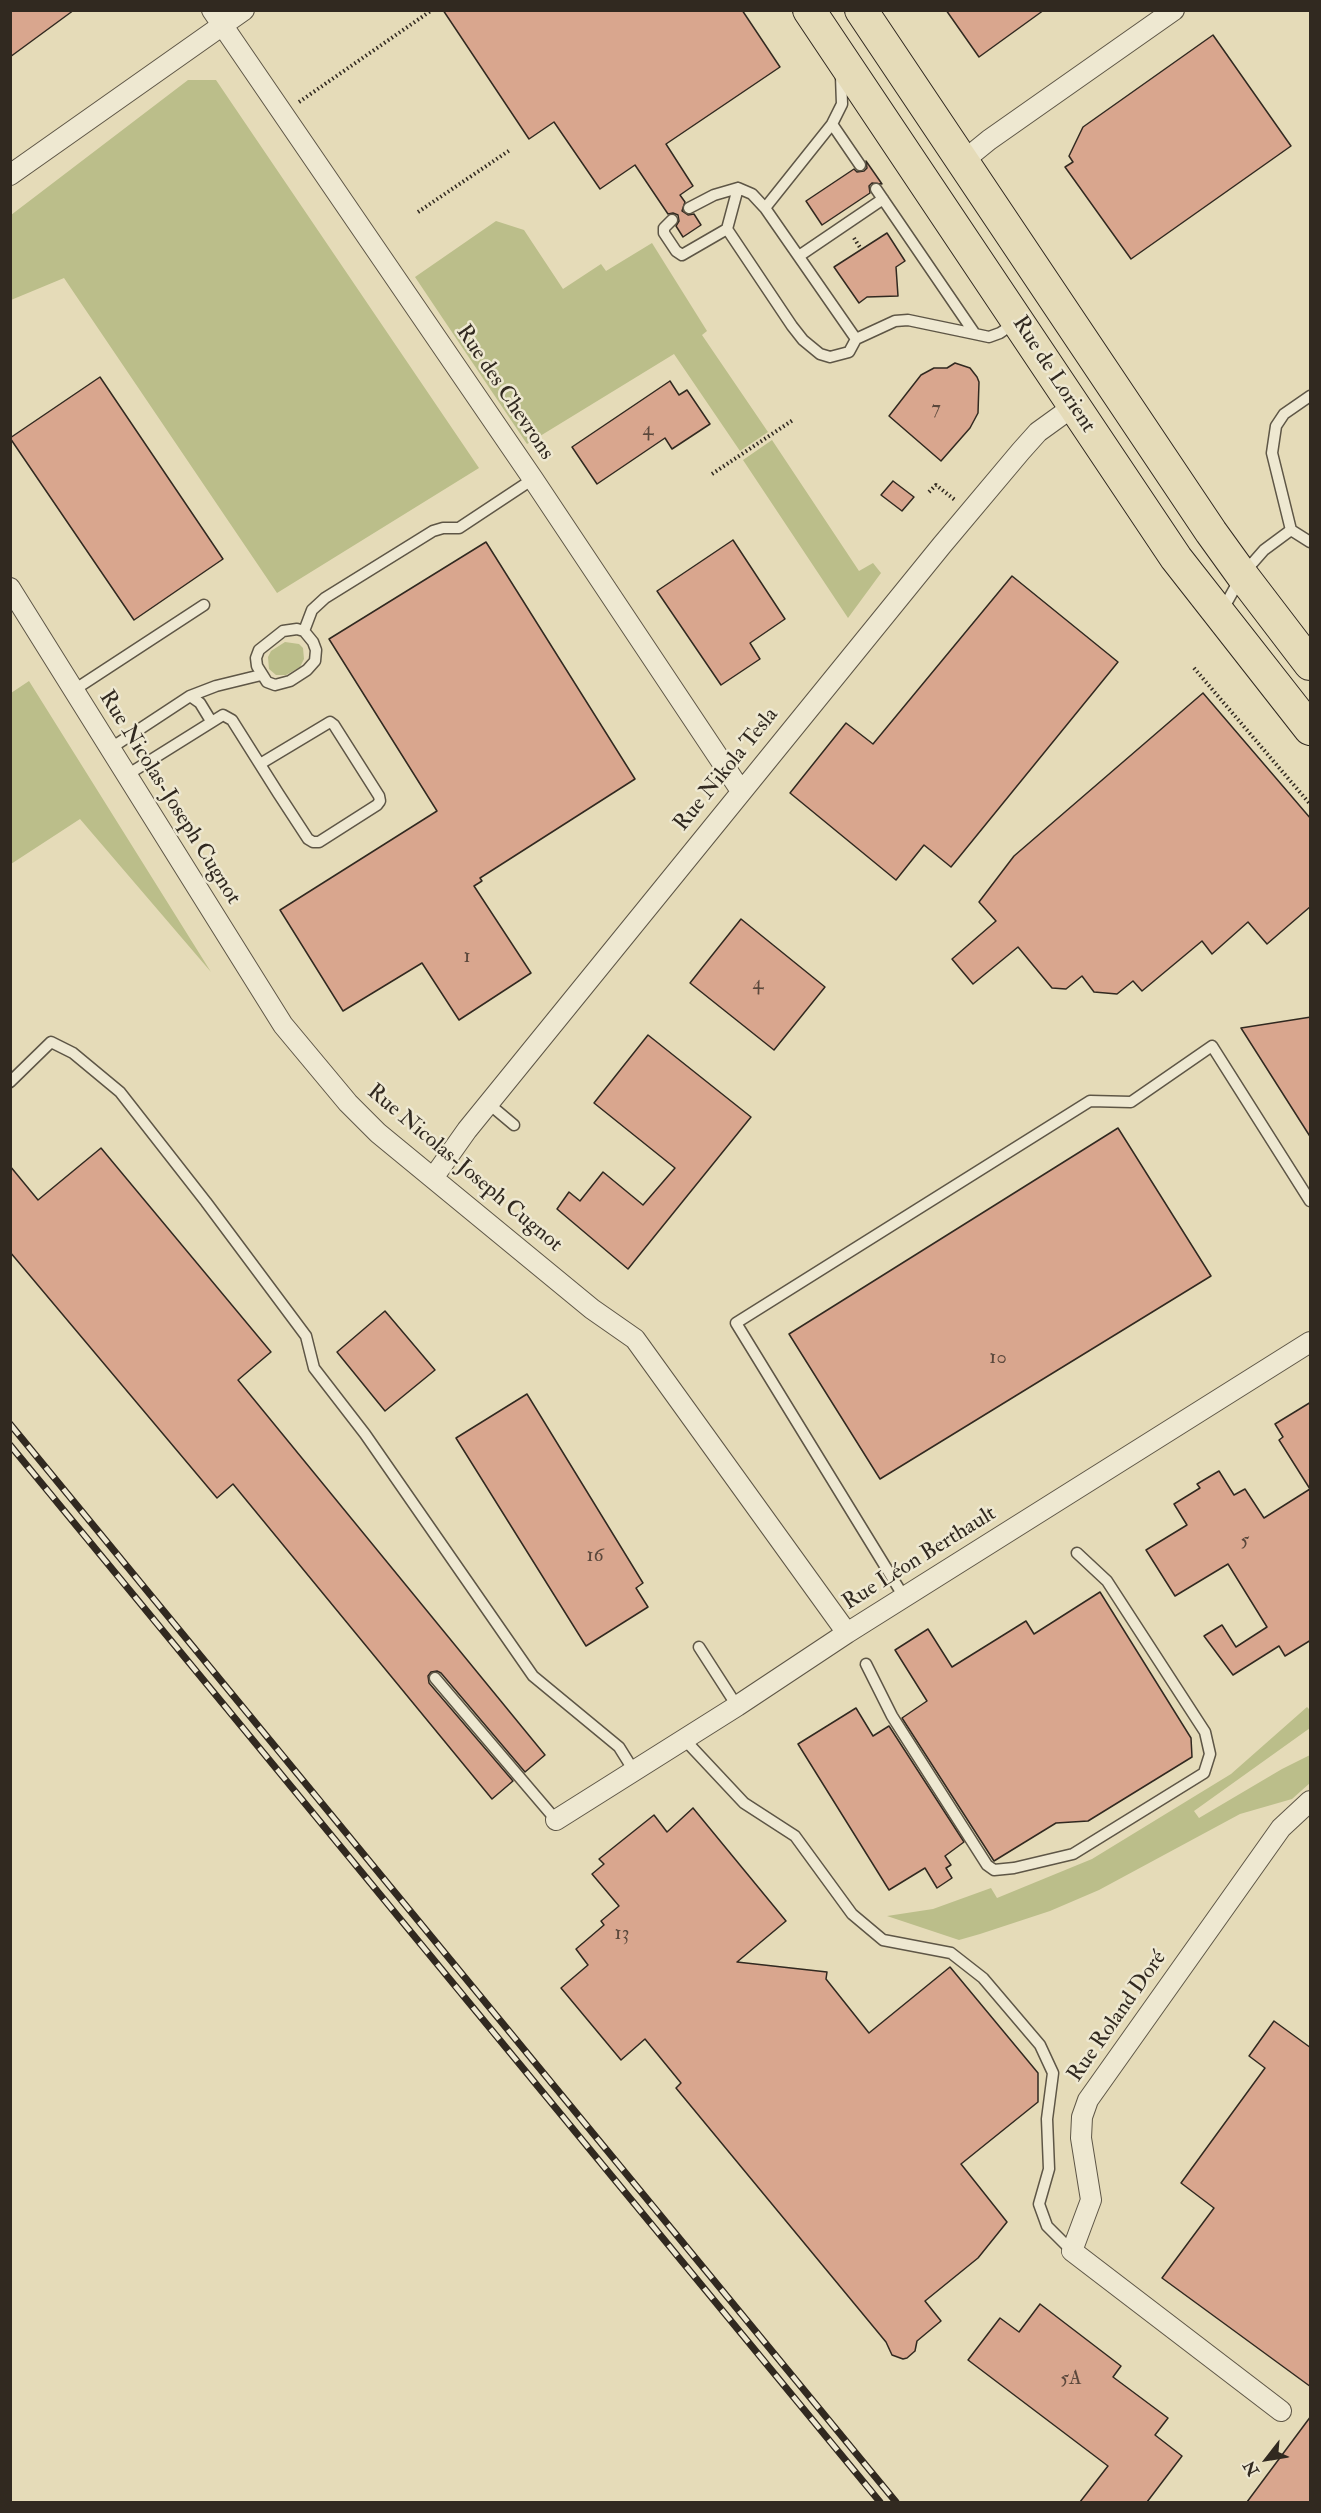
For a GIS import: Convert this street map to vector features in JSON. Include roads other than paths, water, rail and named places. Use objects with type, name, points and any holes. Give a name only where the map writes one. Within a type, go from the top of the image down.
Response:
[{"type":"main road","name":"Rue de Lorient","points":[[809,10],[1176,558],[1311,729]]},
{"type":"main road","name":"Rue de Lorient","points":[[861,10],[1242,575],[1311,664]]},
{"type":"street","points":[[10,175],[217,18],[244,10]]},
{"type":"street","points":[[962,162],[989,140],[1174,10]]},
{"type":"street","name":"Rue des Chevrons","points":[[217,18],[533,478],[741,791]]},
{"type":"street","name":"Rue Nikola Tesla","points":[[433,1178],[489,1104],[969,512],[1038,432],[1074,406]]},
{"type":"street","name":"Rue Nicolas-Joseph Cugnot","points":[[12,595],[128,775],[278,1018],[348,1103],[378,1134],[592,1309],[635,1339],[847,1633]]},
{"type":"street","name":"Rue Léon Berthault","points":[[556,1820],[737,1706],[847,1633],[1311,1342]]},
{"type":"street","name":"Rue Roland Doré","points":[[1072,2251],[1091,2200],[1081,2138],[1082,2117],[1088,2100],[1281,1828],[1311,1801]]},
{"type":"street","points":[[1072,2251],[1281,2411]]},
{"type":"lane","points":[[765,208],[832,124],[842,104],[843,82],[836,50]]},
{"type":"lane","points":[[832,124],[860,165]]},
{"type":"lane","points":[[672,220],[664,228],[664,233],[676,251],[682,255],[727,229],[738,188]]},
{"type":"lane","points":[[690,208],[714,195],[738,188],[752,194],[765,208],[856,339]]},
{"type":"lane","points":[[876,189],[975,334]]},
{"type":"lane","points":[[799,256],[883,199]]},
{"type":"lane","points":[[727,229],[792,326],[812,349],[830,357],[849,352],[856,339],[895,321],[908,320],[989,337],[1000,333],[1017,321]]},
{"type":"lane","points":[[1311,396],[1284,414],[1275,426],[1272,453],[1291,530],[1311,542]]},
{"type":"lane","points":[[304,632],[312,610],[325,598],[433,531],[443,528],[459,528],[533,478]]},
{"type":"lane","points":[[1220,616],[1242,575],[1264,550],[1291,530]]},
{"type":"lane","points":[[74,690],[204,605]]},
{"type":"lane","points":[[297,629],[304,632],[316,650],[315,661],[307,670],[282,684],[267,682],[261,675],[256,658],[264,645],[283,631],[297,629]]},
{"type":"lane","points":[[111,748],[190,696],[216,686],[261,675]]},
{"type":"lane","points":[[190,696],[200,703],[211,721]]},
{"type":"lane","points":[[128,775],[223,715],[228,716],[308,839],[313,842],[318,842],[380,801],[380,796],[330,722],[260,764]]},
{"type":"lane","points":[[10,1082],[51,1042],[73,1053],[120,1092],[306,1336],[314,1368],[365,1434],[533,1676],[619,1747],[634,1771]]},
{"type":"lane","points":[[904,1597],[736,1323],[1090,1101],[1131,1102],[1212,1046],[1311,1201]]},
{"type":"lane","points":[[489,1104],[514,1125]]},
{"type":"lane","points":[[866,1664],[892,1716],[987,1865],[994,1870],[1014,1868],[1072,1854],[1204,1773],[1210,1754],[1205,1732],[1107,1581],[1077,1553]]},
{"type":"lane","points":[[699,1647],[737,1706]]},
{"type":"lane","points":[[435,1678],[556,1820]]},
{"type":"lane","points":[[684,1739],[744,1803],[795,1836],[852,1914],[883,1941],[951,1953],[983,1978],[1040,2045],[1053,2073],[1047,2119],[1049,2169],[1040,2204],[1047,2226],[1072,2251]]},
{"type":"railway","points":[[10,1424],[896,2502]]},
{"type":"railway","points":[[10,1445],[880,2502]]}]
